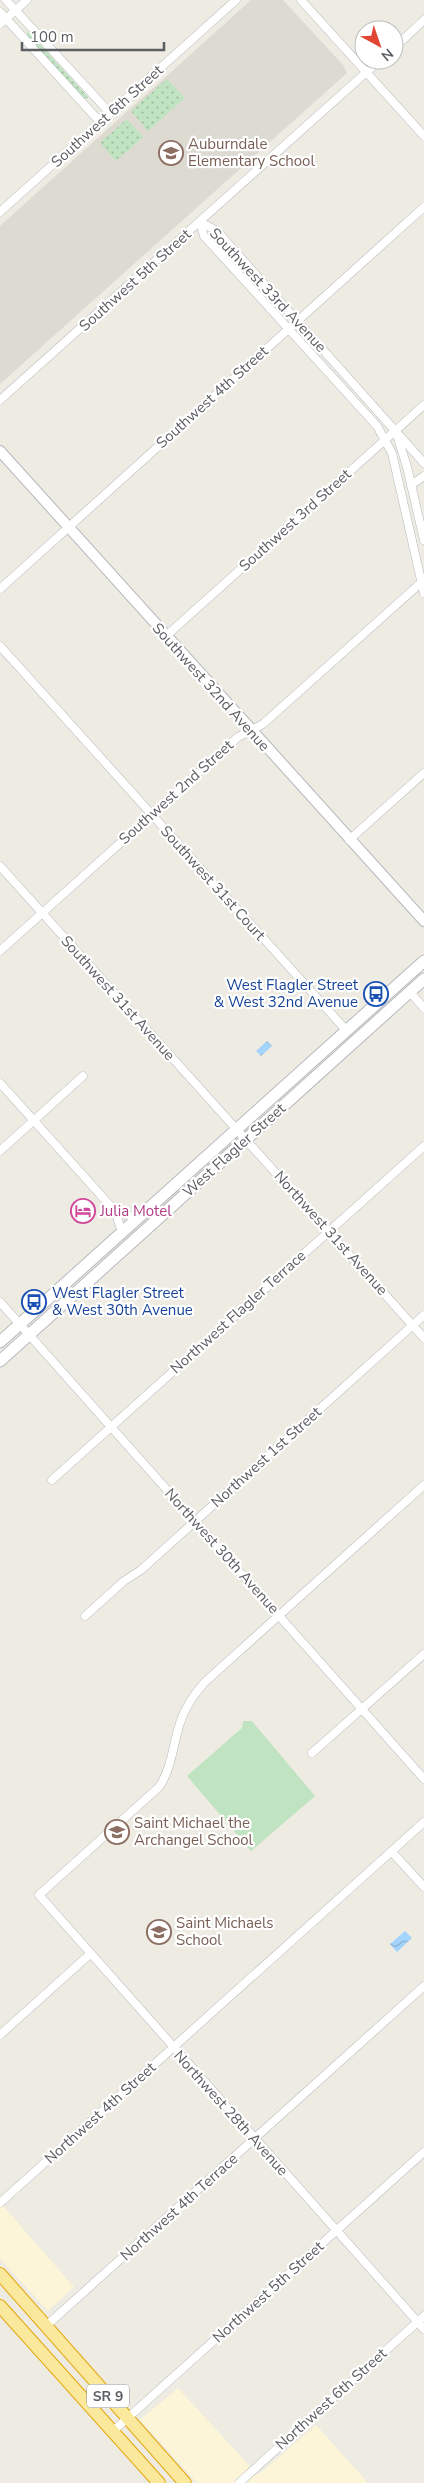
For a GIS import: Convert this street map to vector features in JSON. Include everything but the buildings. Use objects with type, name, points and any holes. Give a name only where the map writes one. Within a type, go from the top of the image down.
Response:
[{"type":"highway","name":"SR 9","points":[[0,2274],[185,2483]]},
{"type":"highway","name":"SR 9","points":[[0,2306],[159,2483]]},
{"type":"main road","name":"West Flagler Street","points":[[0,1342],[424,961]]},
{"type":"main road","name":"West Flagler Street","points":[[0,1361],[424,979]]},
{"type":"main road","points":[[392,989],[410,992]]},
{"type":"street","points":[[6,0],[110,113]]},
{"type":"street","points":[[3,21],[27,0]]},
{"type":"street","name":"Southwest 6th Street","points":[[0,212],[236,0]]},
{"type":"street","points":[[301,0],[424,136]]},
{"type":"street","points":[[0,12],[3,21],[100,122]]},
{"type":"street","points":[[404,39],[424,20]]},
{"type":"street","name":"Southwest 5th Street","points":[[0,400],[369,70]]},
{"type":"street","name":"Southwest 4th Street","points":[[0,589],[424,207]]},
{"type":"street","name":"Southwest 33rd Avenue","points":[[200,222],[217,231],[386,418],[395,431],[424,463]]},
{"type":"street","name":"Southwest 33rd Avenue","points":[[200,222],[204,236],[377,426],[385,439],[395,464],[423,581],[424,593]]},
{"type":"street","name":"Southwest 3rd Street","points":[[166,636],[424,405]]},
{"type":"street","points":[[395,431],[412,485],[424,540]]},
{"type":"street","name":"Southwest 32nd Avenue","points":[[0,451],[424,921]]},
{"type":"street","points":[[412,485],[424,476]]},
{"type":"street","name":"Southwest 2nd Street","points":[[0,950],[238,737],[263,724],[423,581]]},
{"type":"street","name":"Southwest 31st Court","points":[[0,646],[346,1030]]},
{"type":"street","points":[[349,840],[424,773]]},
{"type":"street","name":"Southwest 31st Avenue","points":[[0,866],[237,1129]]},
{"type":"street","points":[[410,992],[424,1008]]},
{"type":"street","points":[[0,1151],[83,1076]]},
{"type":"street","points":[[0,1083],[116,1211],[122,1232]]},
{"type":"street","name":"Northwest 31st Avenue","points":[[237,1129],[424,1338]]},
{"type":"street","name":"Northwest Flagler Terrace","points":[[52,1480],[424,1146]]},
{"type":"street","points":[[116,1211],[138,1218]]},
{"type":"street","name":"Northwest 30th Avenue","points":[[0,1302],[424,1779]]},
{"type":"street","name":"Northwest 1st Street","points":[[85,1616],[124,1581],[141,1570],[424,1315]]},
{"type":"street","points":[[279,1615],[424,1485]]},
{"type":"street","name":"Northwest 28th Avenue","points":[[279,1615],[209,1678],[190,1701],[180,1721],[169,1766],[159,1787],[39,1896],[172,2048],[424,2329]]},
{"type":"street","points":[[312,1753],[424,1654]]},
{"type":"street","name":"Northwest 4th Street","points":[[0,2203],[424,1822]]},
{"type":"street","points":[[392,1852],[424,1887]]},
{"type":"street","points":[[0,2035],[90,1954]]},
{"type":"street","name":"Northwest 4th Terrace","points":[[46,2326],[424,1986]]},
{"type":"street","name":"Northwest 5th Street","points":[[112,2432],[424,2152]]},
{"type":"street","name":"Northwest 6th Street","points":[[239,2483],[424,2316]]},
{"type":"shaded area","name":"Auburndale Elementary School","points":[[251,0],[283,0],[343,65],[347,73],[0,384],[0,226]]},
{"type":"shaded area","points":[[0,2202],[74,2287],[48,2311],[0,2259]]},
{"type":"shaded area","points":[[178,2388],[258,2475],[316,2425],[368,2483],[197,2483],[140,2420]]},
{"type":"green space","points":[[28,31],[88,98],[84,99],[27,35]]},
{"type":"green space","points":[[167,79],[185,98],[148,131],[131,111]]},
{"type":"green space","points":[[127,119],[143,137],[116,161],[100,143]]},
{"type":"green space","points":[[243,1721],[252,1721],[315,1796],[251,1851],[187,1776],[242,1728]]},
{"type":"water","points":[[267,1041],[272,1046],[261,1056],[256,1051]]},
{"type":"water","points":[[405,1931],[412,1938],[397,1952],[390,1944]]},
{"type":"place","name":"Auburndale Elementary School","points":[[171,153]]},
{"type":"place","name":"West Flagler Street & West 32nd Avenue","points":[[376,994]]},
{"type":"place","name":"Julia Motel","points":[[83,1211]]},
{"type":"place","name":"West Flagler Street & West 30th Avenue","points":[[34,1302]]},
{"type":"place","name":"Saint Michael the Archangel School","points":[[117,1832]]},
{"type":"place","name":"Saint Michaels School","points":[[159,1932]]}]
